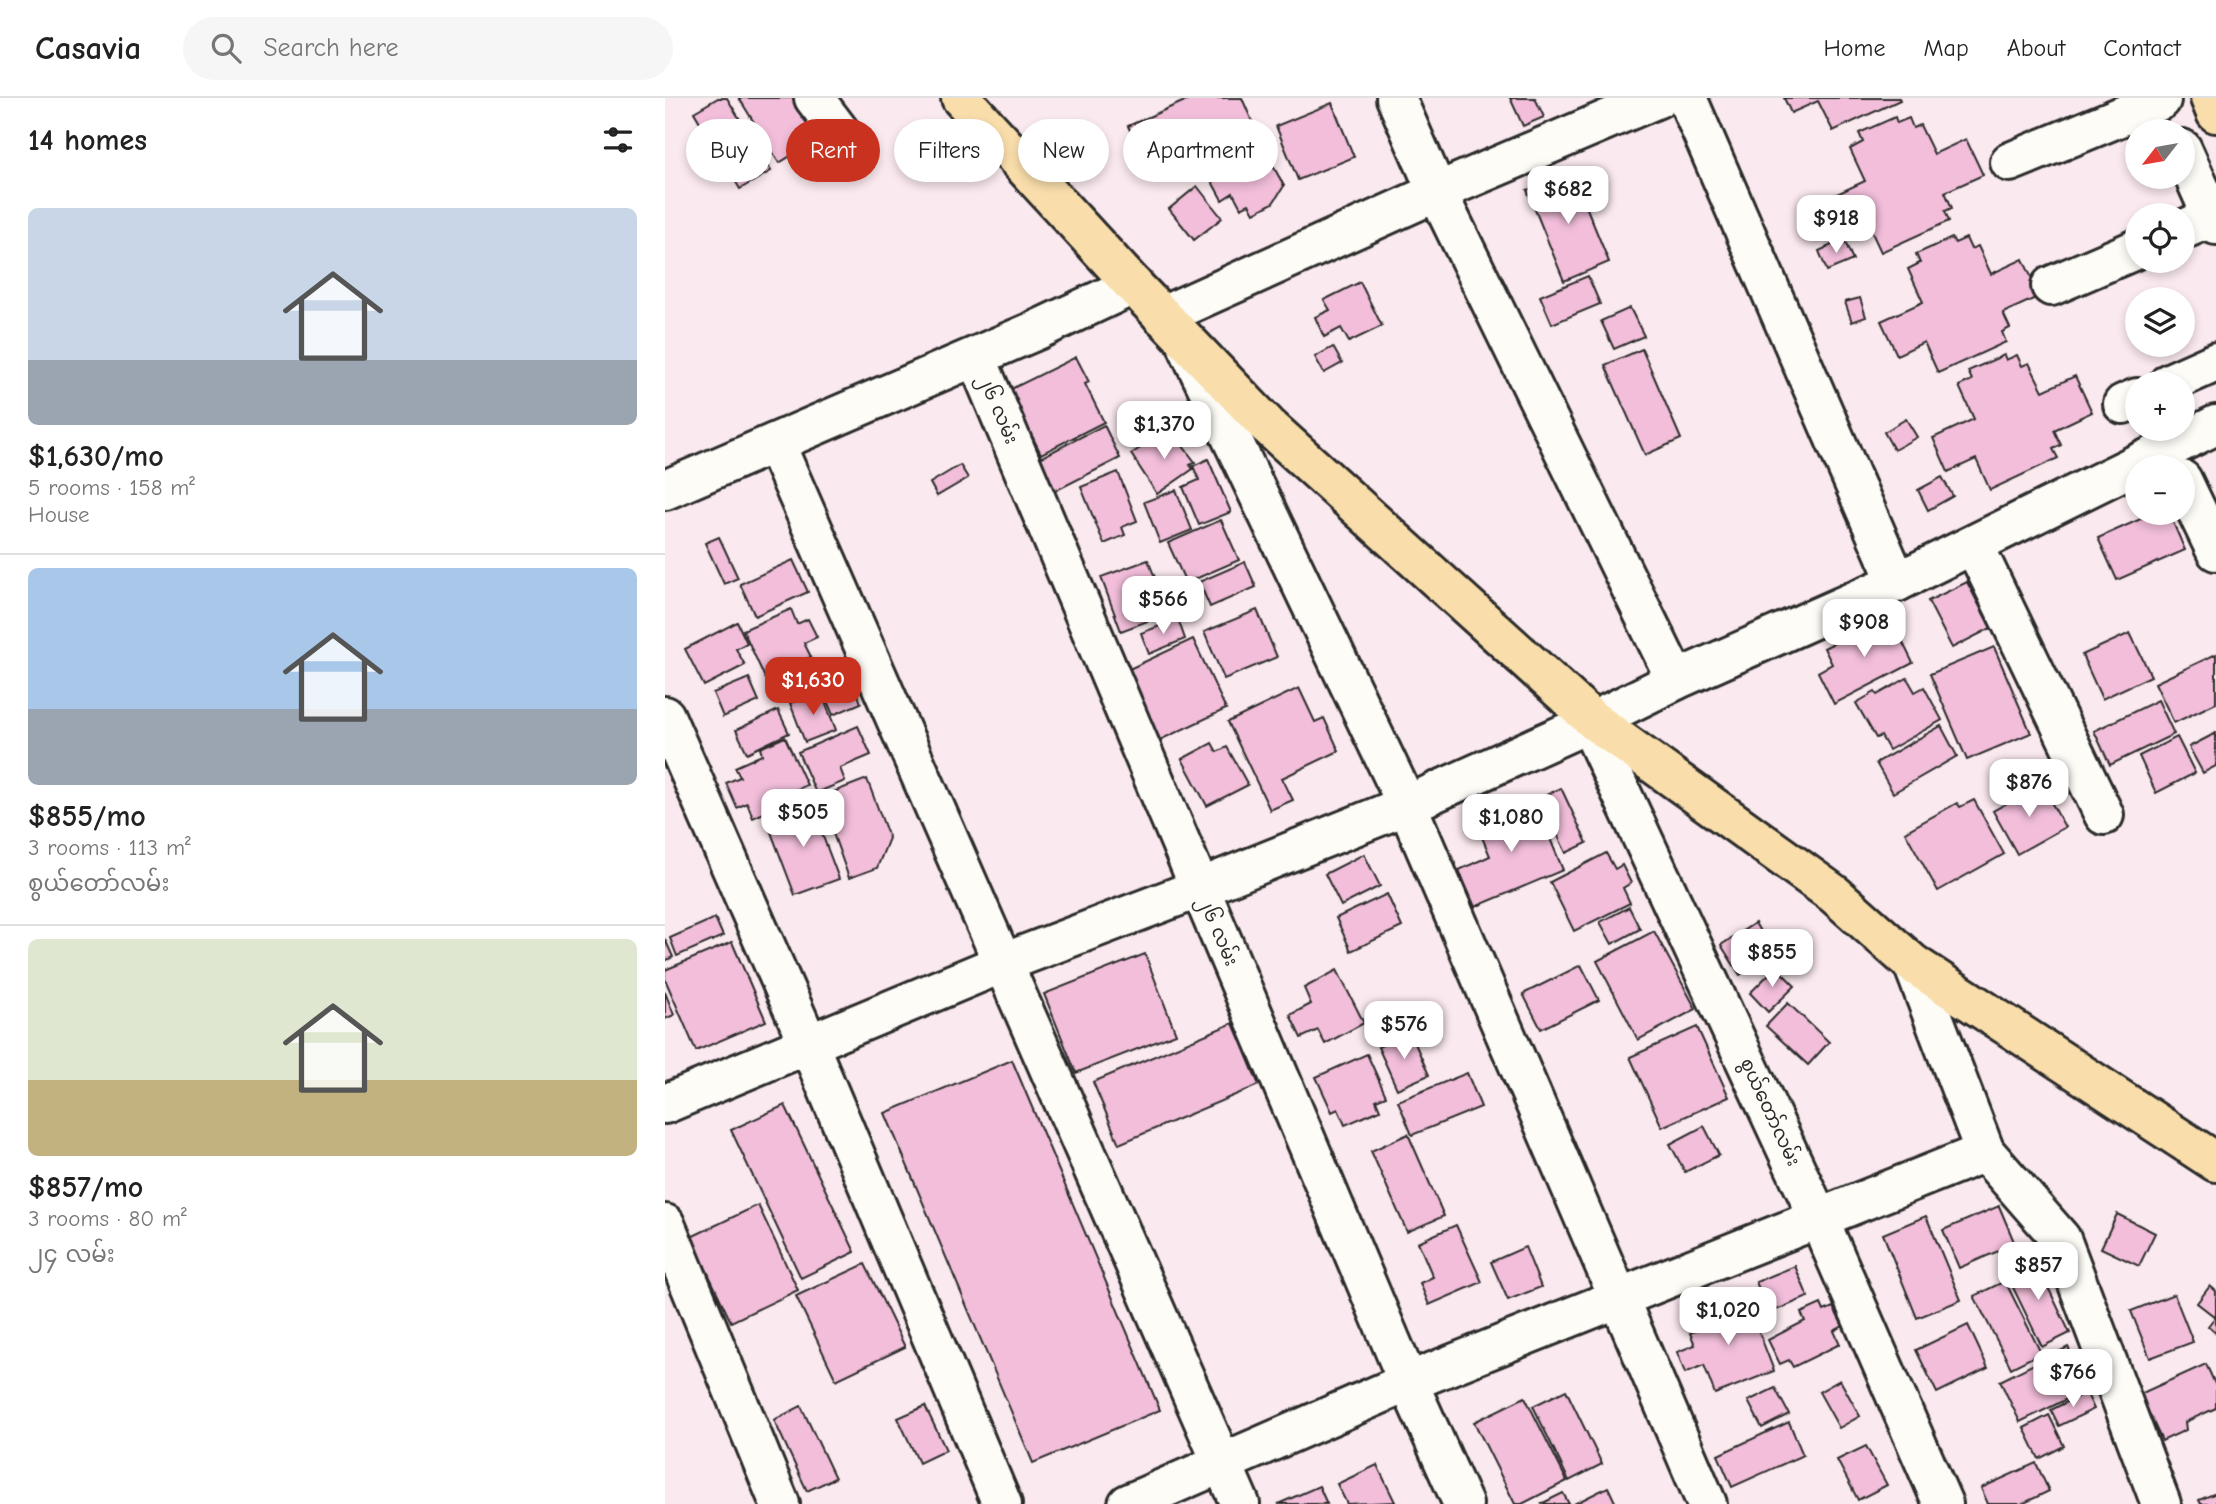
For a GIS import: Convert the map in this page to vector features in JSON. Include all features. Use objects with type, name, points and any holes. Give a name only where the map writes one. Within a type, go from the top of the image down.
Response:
[{"type":"main road","points":[[961,98],[1133,285],[1269,426],[1592,722],[1834,894],[1913,964],[2216,1162]]},
{"type":"main road","points":[[2210,98],[2216,113]]},
{"type":"street","points":[[814,98],[830,119]]},
{"type":"street","points":[[1396,98],[1437,192],[1676,680]]},
{"type":"street","points":[[1658,98],[1437,192],[1173,327],[1407,804],[1707,1504]]},
{"type":"street","points":[[1686,98],[1897,582]]},
{"type":"street","points":[[2010,162],[2165,110]]},
{"type":"street","points":[[2194,189],[2204,224]]},
{"type":"street","points":[[2051,286],[2125,254]]},
{"type":"street","points":[[665,490],[976,357],[1133,285]]},
{"type":"street","name":"၂၆ လမ်း","points":[[976,357],[1408,1382],[1463,1504]]},
{"type":"street","points":[[2195,371],[2216,362]]},
{"type":"street","points":[[2185,455],[2216,425]]},
{"type":"street","points":[[775,443],[1240,1504]]},
{"type":"street","points":[[665,1104],[1003,963],[1200,888],[1407,804],[1592,722],[1676,680],[1897,582],[1974,544],[2125,485]]},
{"type":"street","points":[[2195,507],[2216,551]]},
{"type":"street","points":[[1974,544],[2104,815]]},
{"type":"street","points":[[665,716],[809,1045],[1002,1504]]},
{"type":"street","name":"စွယ်တော်လမ်း","points":[[1592,722],[1818,1217],[1943,1504]]},
{"type":"street","points":[[1913,964],[1985,1152],[2061,1239],[2161,1504]]},
{"type":"street","points":[[1128,1504],[1408,1382],[1985,1152]]},
{"type":"street","points":[[665,1224],[780,1504]]},
{"type":"building","points":[[718,98],[727,98],[740,119],[698,119],[694,112]]},
{"type":"building","points":[[739,98],[793,98],[806,119],[786,119],[786,159],[779,163],[772,152],[772,119],[752,119]]},
{"type":"building","points":[[1242,98],[1251,119],[1144,119],[1187,100]]},
{"type":"building","points":[[1510,98],[1535,98],[1544,117],[1523,126]]},
{"type":"building","points":[[1784,98],[1900,100],[1833,131],[1818,101],[1791,113]]},
{"type":"building","points":[[1332,103],[1354,157],[1298,180],[1278,125]]},
{"type":"building","points":[[1895,117],[1897,123],[1909,118],[1913,128],[1920,125],[1934,154],[1966,139],[1983,175],[1945,192],[1952,208],[1945,211],[1949,221],[1881,252],[1867,222],[1839,234],[1824,200],[1865,181],[1850,149],[1863,142],[1859,133]]},
{"type":"building","points":[[1572,172],[1609,262],[1564,281],[1527,190]]},
{"type":"building","points":[[1278,175],[1284,186],[1273,203],[1254,213],[1249,204],[1241,208],[1233,193],[1222,200],[1212,182],[1278,182]]},
{"type":"building","points":[[736,182],[752,182],[740,189]]},
{"type":"building","points":[[1197,186],[1222,218],[1194,240],[1169,209]]},
{"type":"building","points":[[1952,238],[1955,243],[1966,238],[1971,249],[1978,246],[1991,274],[2023,259],[2040,296],[2003,313],[2010,328],[2002,332],[2006,342],[1938,373],[1924,342],[1897,355],[1881,321],[1923,302],[1908,269],[1920,263],[1916,254]]},
{"type":"building","points":[[1844,239],[1853,260],[1827,271],[1819,251]]},
{"type":"building","points":[[1588,276],[1600,304],[1552,324],[1540,296]]},
{"type":"building","points":[[1360,282],[1382,326],[1349,342],[1341,328],[1324,337],[1315,317],[1330,310],[1324,300]]},
{"type":"building","points":[[1860,298],[1866,317],[1852,322],[1845,302]]},
{"type":"building","points":[[1630,308],[1644,336],[1614,349],[1601,321]]},
{"type":"building","points":[[1333,347],[1342,363],[1324,373],[1315,357]]},
{"type":"building","points":[[1642,349],[1681,439],[1645,455],[1605,365]]},
{"type":"building","points":[[2004,355],[2006,360],[2017,355],[2022,366],[2029,363],[2043,391],[2075,376],[2092,412],[2054,430],[2061,445],[2053,449],[2058,458],[1990,490],[1976,459],[1948,472],[1933,438],[1974,419],[1959,386],[1972,380],[1968,371]]},
{"type":"building","points":[[1076,357],[1089,382],[1085,384],[1104,422],[1041,454],[1009,390]]},
{"type":"building","points":[[1906,419],[1917,437],[1894,450],[1884,432]]},
{"type":"building","points":[[1104,425],[1120,458],[1055,491],[1038,459]]},
{"type":"building","points":[[1170,429],[1195,462],[1190,465],[1193,469],[1157,494],[1131,454]]},
{"type":"building","points":[[1208,459],[1231,512],[1199,525],[1183,487],[1199,480],[1193,466]]},
{"type":"building","points":[[960,465],[968,478],[937,496],[930,483]]},
{"type":"building","points":[[1118,472],[1137,521],[1122,527],[1125,535],[1104,544],[1081,487]]},
{"type":"building","points":[[1942,477],[1953,496],[1928,510],[1918,490]]},
{"type":"building","points":[[1176,490],[1192,530],[1160,543],[1144,502]]},
{"type":"building","points":[[1221,520],[1239,560],[1186,583],[1168,543]]},
{"type":"building","points":[[2127,525],[2174,525],[2185,550],[2117,580],[2098,538]]},
{"type":"building","points":[[719,537],[738,578],[724,584],[705,543]]},
{"type":"building","points":[[793,560],[808,592],[755,616],[740,584]]},
{"type":"building","points":[[1148,560],[1169,613],[1121,631],[1101,577]]},
{"type":"building","points":[[1245,562],[1256,587],[1210,607],[1199,582]]},
{"type":"building","points":[[1967,582],[1991,628],[1952,648],[1928,601]]},
{"type":"building","points":[[791,609],[797,624],[808,619],[817,637],[804,643],[811,657],[765,678],[743,630]]},
{"type":"building","points":[[1257,610],[1277,657],[1224,679],[1204,632]]},
{"type":"building","points":[[1889,615],[1913,663],[1834,704],[1818,672],[1832,664],[1824,648]]},
{"type":"building","points":[[1178,619],[1185,639],[1149,654],[1141,633]]},
{"type":"building","points":[[737,622],[747,643],[736,649],[745,665],[704,686],[685,649]]},
{"type":"building","points":[[2130,633],[2151,676],[2102,699],[2082,655]]},
{"type":"building","points":[[1193,639],[1226,709],[1160,740],[1127,670]]},
{"type":"building","points":[[1994,647],[2031,733],[1967,760],[1930,674]]},
{"type":"building","points":[[2216,654],[2216,703],[2174,723],[2155,683]]},
{"type":"building","points":[[811,672],[819,690],[793,701],[786,682]]},
{"type":"building","points":[[850,675],[861,703],[833,715],[821,687]]},
{"type":"building","points":[[749,678],[759,701],[723,717],[713,693]]},
{"type":"building","points":[[1907,678],[1915,692],[1924,687],[1942,720],[1889,750],[1881,736],[1876,738],[1856,703]]},
{"type":"building","points":[[1299,688],[1315,722],[1324,718],[1339,751],[1282,778],[1293,800],[1270,810],[1228,722]]},
{"type":"building","points":[[821,692],[836,730],[805,742],[790,703]]},
{"type":"building","points":[[2158,700],[2174,734],[2110,765],[2094,731]]},
{"type":"building","points":[[778,710],[789,733],[747,753],[736,730]]},
{"type":"building","points":[[858,726],[871,755],[840,768],[845,781],[816,793],[798,752]]},
{"type":"building","points":[[1941,726],[1957,756],[1893,793],[1876,763]]},
{"type":"building","points":[[2216,733],[2216,766],[2203,773],[2189,747]]},
{"type":"building","points":[[785,737],[807,785],[793,791],[796,798],[753,818],[747,803],[737,808],[726,783],[740,777],[735,767],[762,755],[760,748]]},
{"type":"building","points":[[2177,737],[2195,773],[2156,793],[2139,756]]},
{"type":"building","points":[[1212,743],[1217,752],[1227,747],[1248,785],[1207,806],[1182,759]]},
{"type":"building","points":[[867,779],[889,838],[877,868],[849,878],[820,797]]},
{"type":"building","points":[[2041,784],[2065,827],[2017,854],[1993,811]]},
{"type":"building","points":[[1561,788],[1587,843],[1566,853],[1540,798]]},
{"type":"building","points":[[1974,800],[2004,854],[1938,891],[1905,832],[1957,803],[1960,807]]},
{"type":"building","points":[[810,802],[839,879],[795,895],[766,819]]},
{"type":"building","points":[[1535,802],[1563,870],[1475,907],[1459,870],[1490,856],[1474,818],[1498,808],[1502,816]]},
{"type":"building","points":[[1606,853],[1615,869],[1622,865],[1631,883],[1623,888],[1630,903],[1574,931],[1550,882]]},
{"type":"building","points":[[1364,854],[1380,886],[1341,906],[1325,874]]},
{"type":"building","points":[[1387,894],[1402,927],[1351,951],[1336,918]]},
{"type":"building","points":[[1629,907],[1640,929],[1612,944],[1600,922]]},
{"type":"building","points":[[715,918],[723,936],[677,956],[670,938]]},
{"type":"building","points":[[1755,923],[1774,954],[1740,975],[1721,945]]},
{"type":"building","points":[[1654,931],[1696,1009],[1638,1040],[1597,961]]},
{"type":"building","points":[[665,939],[673,957],[665,961]]},
{"type":"building","points":[[732,942],[766,1021],[696,1051],[665,979],[665,970]]},
{"type":"building","points":[[1145,954],[1176,1034],[1076,1073],[1044,994]]},
{"type":"building","points":[[1581,965],[1599,1000],[1541,1029],[1523,994]]},
{"type":"building","points":[[1776,967],[1795,986],[1768,1012],[1750,993]]},
{"type":"building","points":[[1337,970],[1364,1023],[1325,1044],[1318,1030],[1301,1038],[1290,1015],[1311,1004],[1304,988]]},
{"type":"building","points":[[665,992],[674,1015],[665,1019]]},
{"type":"building","points":[[1788,1003],[1829,1042],[1808,1065],[1766,1026]]},
{"type":"building","points":[[1233,1023],[1259,1085],[1119,1144],[1093,1082]]},
{"type":"building","points":[[1697,1027],[1729,1097],[1662,1127],[1630,1057]]},
{"type":"building","points":[[1410,1032],[1429,1075],[1397,1089],[1378,1047]]},
{"type":"building","points":[[1367,1054],[1386,1096],[1376,1100],[1380,1110],[1345,1125],[1338,1109],[1332,1112],[1316,1077]]},
{"type":"building","points":[[1012,1060],[1160,1410],[1033,1463],[885,1113]]},
{"type":"building","points":[[1467,1073],[1481,1107],[1412,1135],[1398,1101]]},
{"type":"building","points":[[785,1105],[855,1252],[801,1278],[731,1130]]},
{"type":"building","points":[[1704,1126],[1719,1155],[1685,1172],[1670,1144]]},
{"type":"building","points":[[1408,1134],[1444,1216],[1407,1232],[1371,1151]]},
{"type":"building","points":[[758,1205],[798,1290],[731,1322],[691,1237]]},
{"type":"building","points":[[1999,1206],[2015,1244],[1959,1268],[1943,1230]]},
{"type":"building","points":[[2117,1214],[2155,1233],[2139,1266],[2101,1248]]},
{"type":"building","points":[[1926,1216],[1961,1300],[1917,1318],[1883,1234]]},
{"type":"building","points":[[1456,1225],[1482,1282],[1429,1305],[1420,1283],[1433,1277],[1418,1242]]},
{"type":"building","points":[[1525,1247],[1541,1287],[1508,1300],[1491,1262]]},
{"type":"building","points":[[2034,1258],[2070,1333],[2042,1347],[2005,1271]]},
{"type":"building","points":[[865,1264],[905,1347],[836,1380],[796,1296]]},
{"type":"building","points":[[1795,1266],[1808,1297],[1769,1313],[1756,1282]]},
{"type":"building","points":[[2005,1281],[2041,1353],[2011,1368],[1974,1296]]},
{"type":"building","points":[[2210,1286],[2216,1291],[2216,1333],[2208,1326],[2215,1317],[2197,1303]]},
{"type":"building","points":[[1722,1294],[1728,1308],[1747,1301],[1774,1371],[1715,1394],[1704,1365],[1685,1373],[1677,1352],[1695,1345],[1690,1333],[1712,1324],[1702,1301]]},
{"type":"building","points":[[2174,1294],[2193,1342],[2150,1358],[2131,1311]]},
{"type":"building","points":[[1821,1304],[1824,1311],[1833,1307],[1843,1326],[1834,1331],[1840,1344],[1793,1367],[1789,1360],[1780,1364],[1768,1340],[1805,1321],[1801,1313]]},
{"type":"building","points":[[1968,1325],[1988,1368],[1937,1393],[1916,1350]]},
{"type":"building","points":[[2068,1347],[2082,1377],[2073,1382],[2079,1393],[2020,1422],[2000,1381]]},
{"type":"building","points":[[2206,1364],[2216,1386],[2216,1408],[2185,1422],[2186,1430],[2162,1441],[2140,1394]]},
{"type":"building","points":[[1840,1380],[1860,1416],[1839,1428],[1819,1392]]},
{"type":"building","points":[[1775,1388],[1789,1414],[1762,1428],[1748,1401]]},
{"type":"building","points":[[1566,1390],[1602,1464],[1569,1481],[1533,1406]]},
{"type":"building","points":[[2086,1392],[2094,1409],[2059,1426],[2051,1410]]},
{"type":"building","points":[[1525,1397],[1567,1481],[1522,1504],[1515,1504],[1474,1422]]},
{"type":"building","points":[[801,1406],[835,1478],[807,1491],[774,1420]]},
{"type":"building","points":[[925,1406],[946,1450],[919,1463],[898,1418]]},
{"type":"building","points":[[2049,1415],[2064,1446],[2039,1459],[2024,1428]]},
{"type":"building","points":[[1789,1422],[1803,1455],[1732,1487],[1718,1455]]},
{"type":"building","points":[[1866,1446],[1887,1485],[1858,1500],[1837,1460]]},
{"type":"building","points":[[2036,1463],[2049,1491],[2022,1504],[1988,1504],[1981,1488]]},
{"type":"building","points":[[1377,1465],[1395,1502],[1347,1504],[1337,1484]]},
{"type":"building","points":[[1319,1486],[1327,1504],[1278,1504]]},
{"type":"building","points":[[1608,1487],[1616,1504],[1574,1504]]},
{"type":"building","points":[[1563,1493],[1569,1504],[1541,1504]]},
{"type":"building","points":[[2216,1493],[2216,1504],[2201,1504],[2199,1500]]}]
